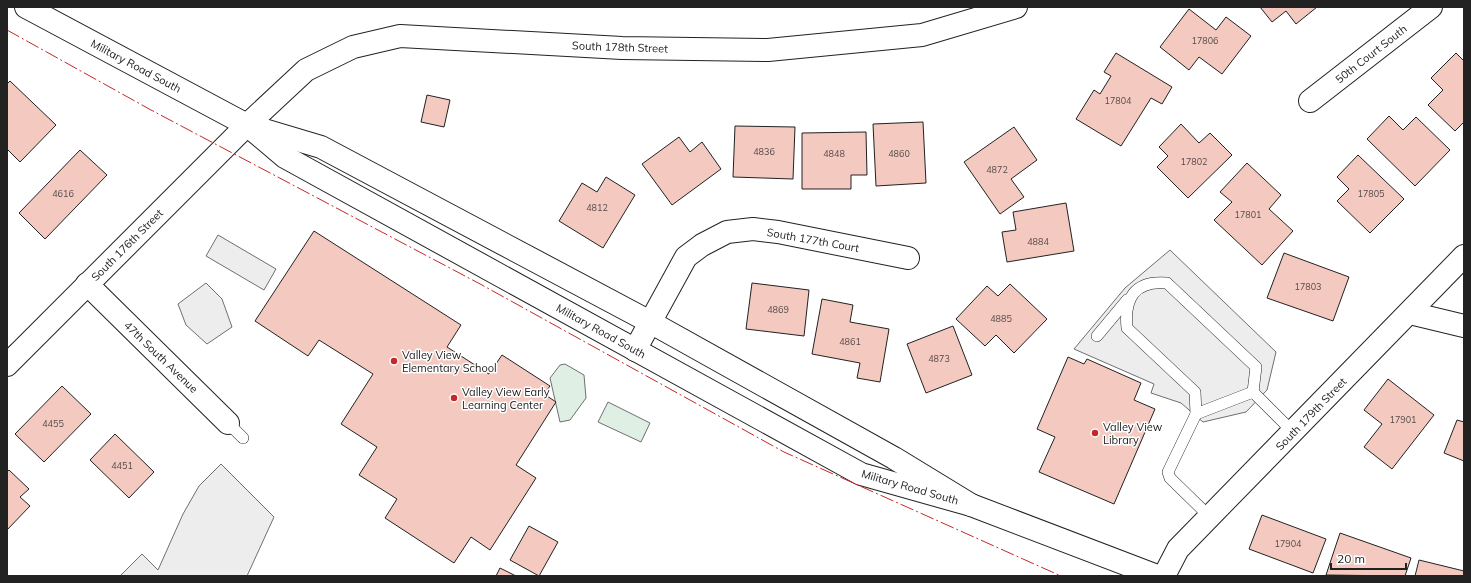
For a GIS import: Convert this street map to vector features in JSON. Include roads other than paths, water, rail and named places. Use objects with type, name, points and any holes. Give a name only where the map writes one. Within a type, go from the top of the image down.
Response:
[{"type":"street","name":"Military Road South","points":[[26,7],[246,125],[285,157],[861,474],[971,504],[1157,576]]},
{"type":"street","name":"South 178th Street","points":[[246,125],[306,70],[353,47],[400,36],[622,48],[768,50],[922,35],[1016,7]]},
{"type":"street","name":"50th Court South","points":[[1310,101],[1431,7]]},
{"type":"street","name":"Military Road South","points":[[246,125],[321,147],[650,322],[894,458],[971,504]]},
{"type":"street","name":"South 176th Street","points":[[7,365],[246,125]]},
{"type":"street","name":"South 177th Court","points":[[635,350],[686,257],[702,244],[727,232],[753,229],[778,232],[908,258]]},
{"type":"street","name":"South 179th Street","points":[[1164,576],[1178,549],[1464,256]]},
{"type":"street","name":"47th South Avenue","points":[[87,284],[236,430]]},
{"type":"street","points":[[1410,313],[1464,326]]},
{"type":"lane","points":[[1097,336],[1130,296],[1140,287],[1156,282],[1167,283],[1256,367],[1253,392]]},
{"type":"lane","points":[[1130,296],[1126,314],[1127,328],[1195,392],[1196,414],[1168,472],[1170,478],[1210,517]]},
{"type":"lane","points":[[1196,414],[1253,392]]},
{"type":"lane","points":[[1253,392],[1293,432]]},
{"type":"place","name":"Valley View Elementary School","points":[[394,361]]},
{"type":"place","name":"Valley View Early Learning Center","points":[[454,398]]},
{"type":"place","name":"Valley View Library","points":[[1095,433]]}]
